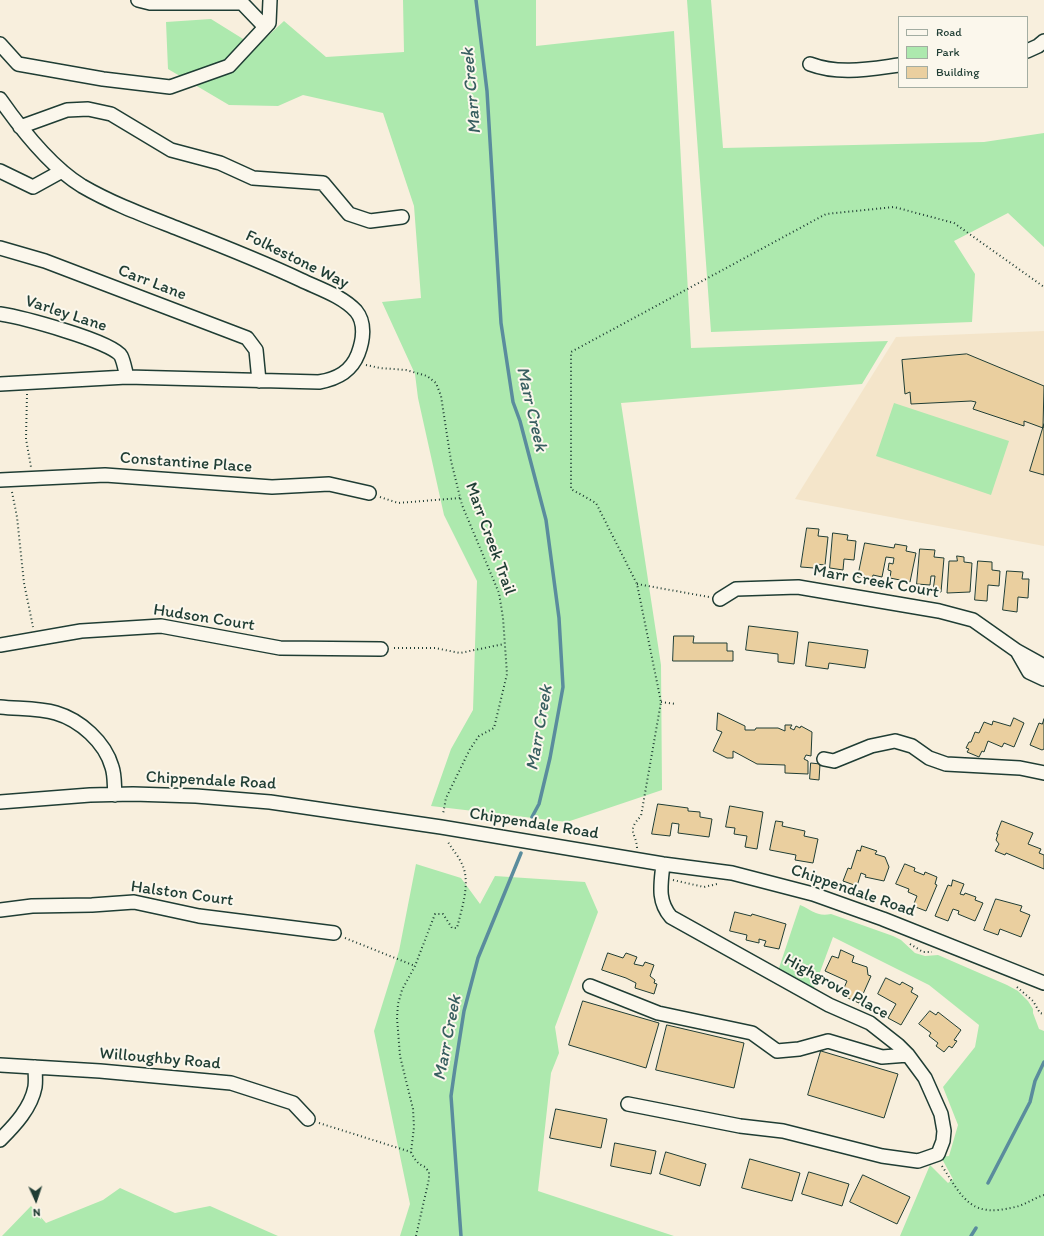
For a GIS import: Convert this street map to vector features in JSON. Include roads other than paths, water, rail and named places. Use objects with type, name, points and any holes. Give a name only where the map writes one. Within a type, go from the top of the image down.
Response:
[{"type":"street","points":[[138,0],[150,3],[242,3],[265,27]]},
{"type":"street","points":[[0,44],[18,64],[103,79],[170,87],[229,66],[269,23],[270,0]]},
{"type":"street","points":[[1028,51],[1038,46],[1044,41]]},
{"type":"street","points":[[810,64],[824,69],[838,70],[898,65]]},
{"type":"street","name":"Folkestone Way","points":[[0,99],[20,127],[62,171],[82,186],[119,205],[259,260],[340,298],[357,312],[362,324],[363,339],[355,362],[334,380],[319,382],[259,381]]},
{"type":"street","points":[[20,127],[67,110],[88,109],[103,112],[110,114],[170,150],[220,163],[253,178],[323,183],[349,214],[370,221],[402,217]]},
{"type":"street","points":[[0,171],[33,187],[62,171]]},
{"type":"street","name":"Carr Lane","points":[[0,248],[45,261],[247,338],[256,350],[259,381]]},
{"type":"street","name":"Varley Lane","points":[[0,314],[23,318],[108,346],[120,355],[127,377]]},
{"type":"street","points":[[0,384],[127,377],[177,377],[259,381]]},
{"type":"street","name":"Constantine Place","points":[[5,479],[105,475],[272,487],[329,484],[369,493]]},
{"type":"street","name":"Marr Creek Court","points":[[720,599],[736,589],[798,587],[939,611],[973,620],[1017,651],[1044,666]]},
{"type":"street","name":"Hudson Court","points":[[0,645],[81,631],[161,626],[280,648],[381,649]]},
{"type":"street","name":"Marr Creek Court","points":[[1017,651],[1029,672],[1044,679]]},
{"type":"street","points":[[0,707],[55,713],[74,721],[90,733],[106,752],[114,777],[114,795]]},
{"type":"street","points":[[824,759],[834,761],[871,746],[895,741],[912,746],[929,758],[946,764],[1020,768],[1044,774]]},
{"type":"street","name":"Chippendale Road","points":[[0,802],[114,795],[196,796],[284,803],[663,864],[732,873],[813,894],[883,919],[1044,983]]},
{"type":"street","name":"Highgrove Place","points":[[628,1104],[740,1126],[783,1131],[882,1156],[918,1161],[938,1154],[943,1141],[944,1131],[941,1114],[925,1078],[908,1055],[870,1023],[829,1005],[671,917],[666,911],[661,898],[663,864]]},
{"type":"street","name":"Halston Court","points":[[0,910],[32,906],[92,905],[134,902],[199,916],[334,933]]},
{"type":"street","points":[[590,986],[658,1013],[752,1033],[777,1051],[799,1049],[828,1041],[882,1057],[908,1055]]},
{"type":"street","name":"Willoughby Road","points":[[0,1065],[164,1076],[231,1083],[293,1103],[308,1119]]},
{"type":"street","points":[[0,1140],[20,1118],[28,1102],[35,1087],[35,1067]]},
{"type":"waterway","name":"Marr Creek","points":[[476,0],[487,91],[501,323],[513,402],[520,421],[546,520],[559,618],[563,687],[550,758],[539,804],[532,817]]},
{"type":"waterway","name":"Marr Creek","points":[[461,1236],[451,1096],[455,1068],[464,1011],[478,958],[521,853]]},
{"type":"waterway","points":[[988,1183],[1030,1102],[1035,1081],[1044,1062]]},
{"type":"waterway","points":[[971,1236],[976,1228]]}]
